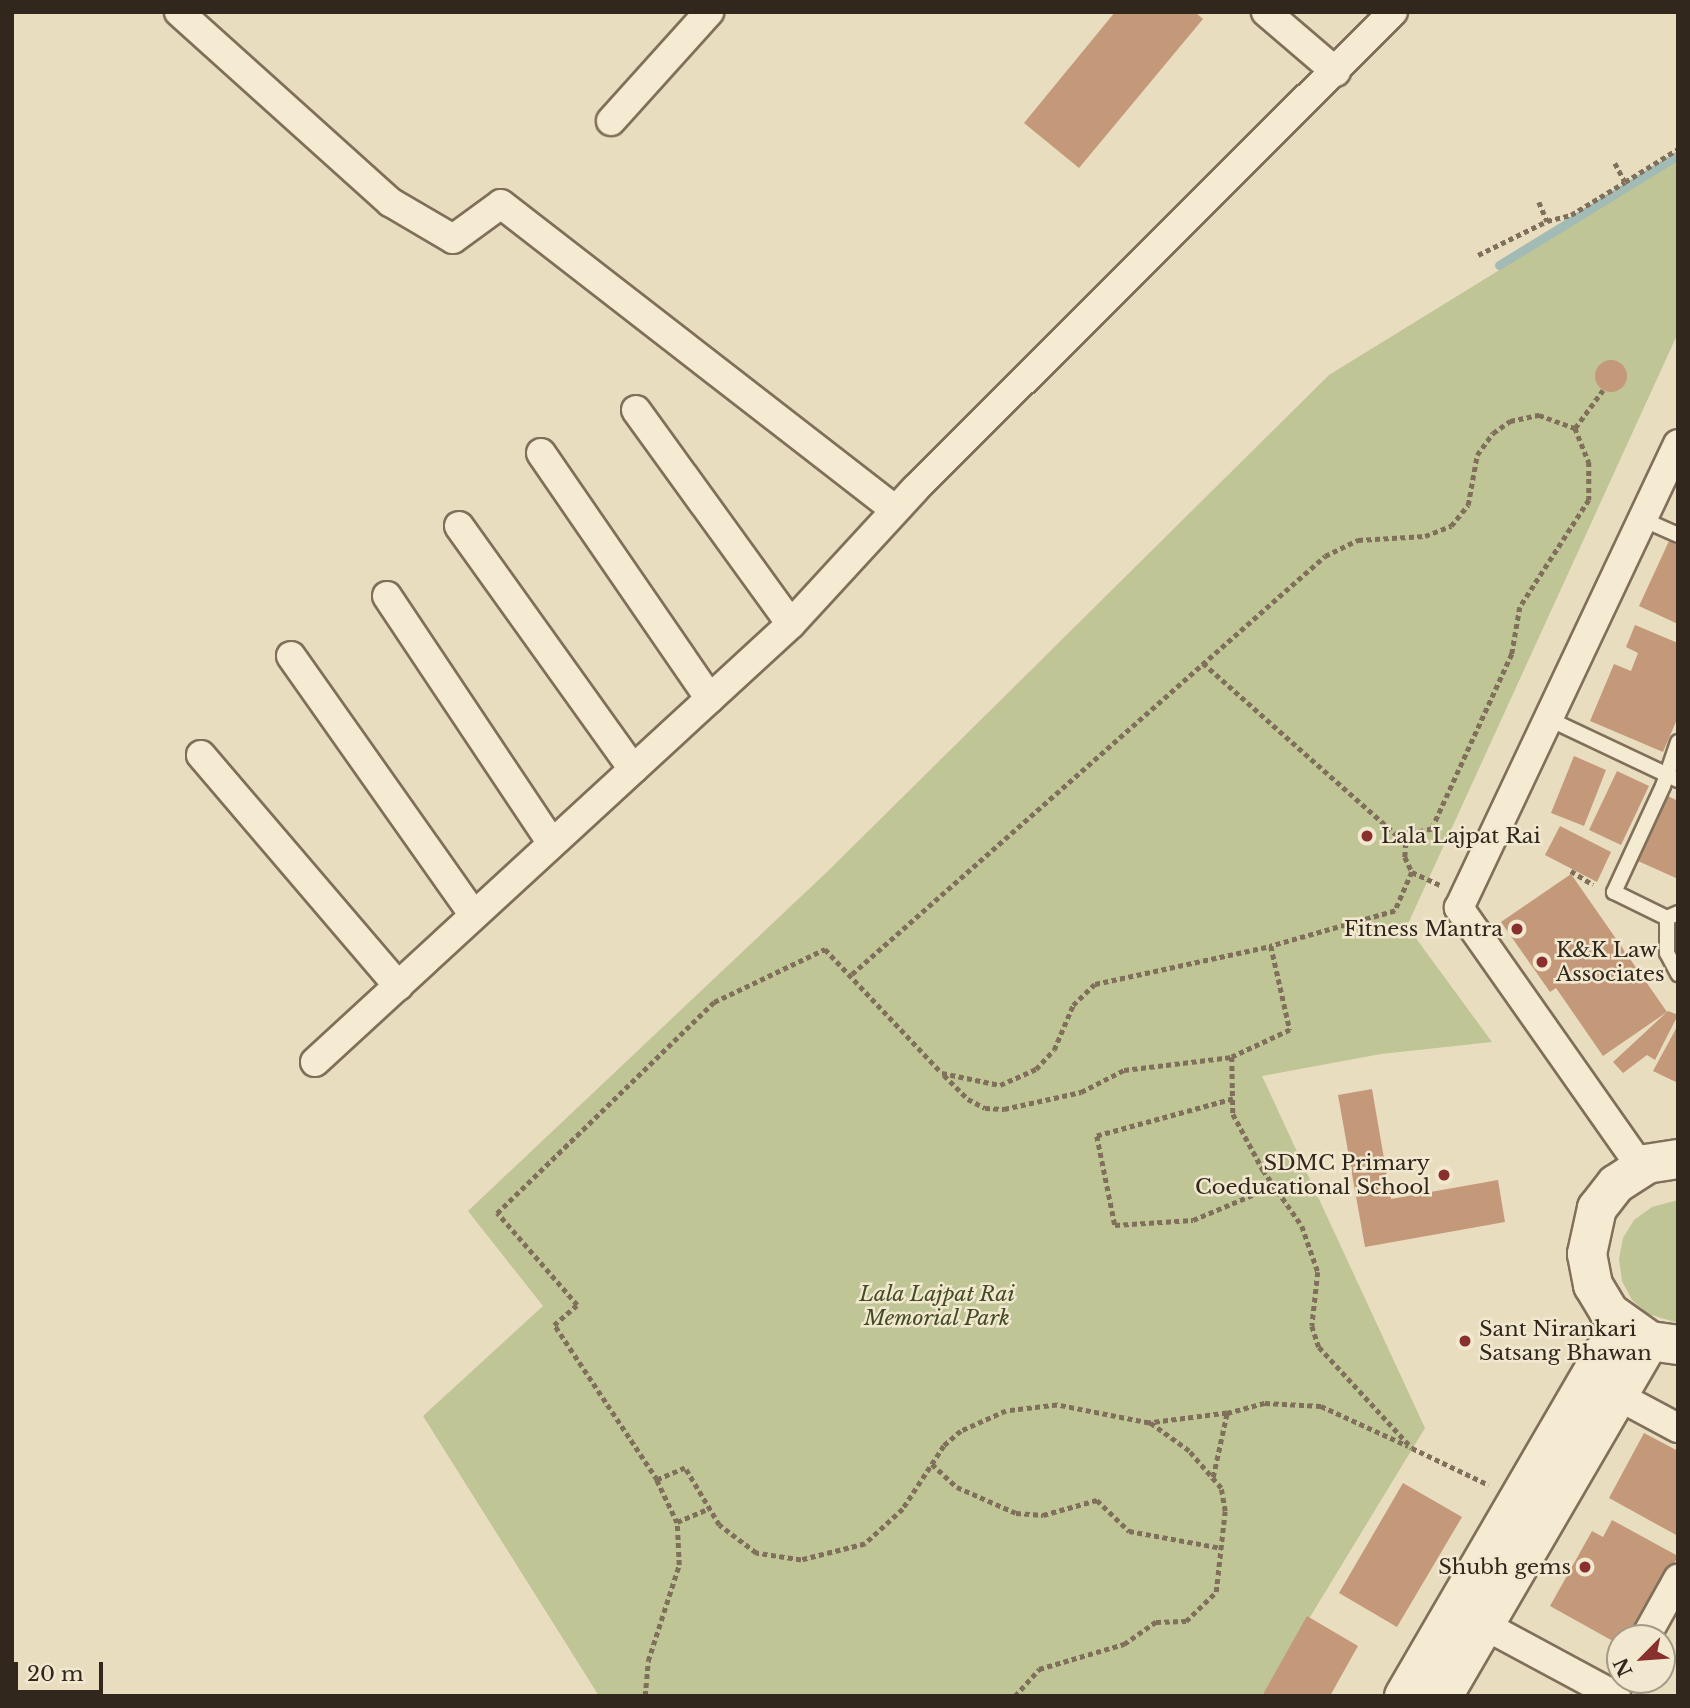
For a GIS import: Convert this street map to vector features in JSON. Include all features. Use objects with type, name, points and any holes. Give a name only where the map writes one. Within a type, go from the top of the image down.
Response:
[{"type":"street","points":[[179,12],[390,202],[453,239],[501,204],[895,510]]},
{"type":"street","points":[[611,121],[709,12]]},
{"type":"street","points":[[1266,12],[1336,72]]},
{"type":"street","points":[[315,1062],[790,624],[895,510],[1336,72],[1393,12]]},
{"type":"street","points":[[636,410],[790,624]]},
{"type":"street","points":[[1641,1167],[1460,908],[1678,444]]},
{"type":"street","points":[[541,453],[710,699]]},
{"type":"street","points":[[459,526],[633,769]]},
{"type":"street","points":[[387,596],[552,843]]},
{"type":"street","points":[[291,656],[474,915]]},
{"type":"street","points":[[201,755],[398,986]]},
{"type":"street","points":[[1649,1336],[1593,1285],[1588,1238],[1606,1195],[1641,1167],[1678,1159]]},
{"type":"street","points":[[1443,1696],[1618,1396],[1649,1336]]},
{"type":"street","points":[[1404,1696],[1518,1500],[1649,1336]]},
{"type":"street","points":[[1618,1396],[1678,1427]]},
{"type":"street","points":[[1653,1624],[1678,1579]]},
{"type":"street","points":[[1484,1625],[1615,1695]]},
{"type":"lane","points":[[1642,519],[1678,535]]},
{"type":"lane","points":[[1549,719],[1671,777]]},
{"type":"lane","points":[[1678,743],[1671,777],[1614,892],[1672,916],[1667,953],[1678,974]]},
{"type":"path","points":[[1478,254],[1547,221],[1571,215],[1678,149]]},
{"type":"path","points":[[1615,163],[1625,182]]},
{"type":"path","points":[[1539,202],[1547,221]]},
{"type":"path","points":[[1575,428],[1603,390]]},
{"type":"path","points":[[852,974],[1203,663],[1341,546],[1358,540],[1435,534],[1451,526],[1468,505],[1477,454],[1501,426],[1518,417],[1539,415],[1575,428],[1589,462],[1589,499],[1520,607],[1512,654],[1432,829],[1418,832],[1406,843],[1405,857],[1412,872],[1439,885]]},
{"type":"path","points":[[1203,663],[1406,843]]},
{"type":"path","points":[[942,1073],[984,1085],[1014,1082],[1036,1069],[1054,1050],[1073,1005],[1095,984],[1271,946],[1395,911],[1412,872]]},
{"type":"path","points":[[645,1696],[650,1653],[679,1565],[677,1522],[657,1480],[554,1325],[577,1306],[497,1213],[714,1002],[825,949],[852,974],[968,1100],[985,1108],[1004,1108],[1082,1092],[1124,1070],[1232,1057],[1290,1030],[1271,946]]},
{"type":"path","points":[[1232,1057],[1233,1114],[1274,1186],[1302,1226],[1318,1272],[1312,1326],[1319,1347],[1412,1448]]},
{"type":"path","points":[[1233,1099],[1097,1136],[1115,1225],[1193,1220],[1274,1186]]},
{"type":"path","points":[[657,1480],[685,1468],[707,1509],[719,1525],[756,1553],[782,1560],[820,1559],[865,1544],[886,1528],[932,1464],[961,1431],[1027,1405],[1057,1405],[1149,1423],[1227,1413],[1277,1402],[1321,1406],[1518,1500]]},
{"type":"path","points":[[1213,1477],[1227,1413]]},
{"type":"path","points":[[1015,1696],[1039,1669],[1124,1644],[1156,1622],[1190,1619],[1216,1592],[1225,1501],[1213,1477],[1189,1451],[1149,1423]]},
{"type":"path","points":[[932,1464],[957,1487],[1016,1513],[1043,1515],[1097,1500],[1129,1531],[1222,1548]]},
{"type":"path","points":[[677,1522],[707,1509]]},
{"type":"green space","name":"Lala Lajpat Rai Memorial Park","points":[[1678,160],[1678,333],[1407,926],[1492,1042],[1381,1054],[1262,1076],[1425,1428],[1262,1696],[599,1696],[423,1416],[543,1306],[468,1211],[828,871],[1329,375]]},
{"type":"green space","points":[[1678,1200],[1678,1323],[1648,1314],[1632,1300],[1622,1281],[1619,1259],[1623,1238],[1634,1220],[1652,1207]]},
{"type":"building","points":[[1115,12],[1195,12],[1203,19],[1079,168],[1024,123]]},
{"type":"building","points":[[1611,360],[1623,364],[1627,376],[1623,388],[1611,392],[1599,388],[1595,376],[1599,364]]},
{"type":"building","points":[[1669,541],[1678,545],[1678,624],[1639,606]]},
{"type":"building","points":[[1635,625],[1678,643],[1678,717],[1663,752],[1590,721],[1614,664],[1631,671],[1638,653],[1626,647]]},
{"type":"building","points":[[1574,756],[1606,770],[1584,826],[1551,813]]},
{"type":"building","points":[[1617,771],[1649,786],[1621,845],[1589,830]]},
{"type":"building","points":[[1668,796],[1678,801],[1678,879],[1638,861]]},
{"type":"building","points":[[1560,826],[1611,852],[1597,882],[1545,855]]},
{"type":"building","points":[[1571,874],[1667,1012],[1603,1056],[1556,988],[1550,992],[1501,922]]},
{"type":"building","points":[[1668,1011],[1678,1015],[1655,1060],[1647,1055],[1623,1073],[1613,1062]]},
{"type":"building","points":[[1678,1025],[1678,1083],[1653,1071]]},
{"type":"building","points":[[1372,1089],[1391,1199],[1498,1180],[1505,1222],[1365,1247],[1338,1095]]},
{"type":"building","points":[[1644,1433],[1678,1451],[1678,1536],[1609,1498]]},
{"type":"building","points":[[1403,1483],[1462,1517],[1397,1627],[1339,1593]]},
{"type":"building","points":[[1612,1520],[1678,1556],[1642,1624],[1606,1624],[1606,1637],[1550,1606],[1592,1531],[1603,1537]]},
{"type":"building","points":[[1307,1616],[1358,1646],[1330,1696],[1262,1696]]},
{"type":"waterway","points":[[1499,265],[1678,155]]},
{"type":"place","name":"Lala Lajpat Rai","points":[[1367,836]]},
{"type":"place","name":"Fitness Mantra","points":[[1517,929]]},
{"type":"place","name":"K&K Law Associates","points":[[1542,962]]},
{"type":"place","name":"SDMC Primary Coeducational School","points":[[1444,1175]]},
{"type":"place","name":"Sant Nirankari Satsang Bhawan","points":[[1465,1341]]},
{"type":"place","name":"Shubh gems","points":[[1585,1567]]}]
